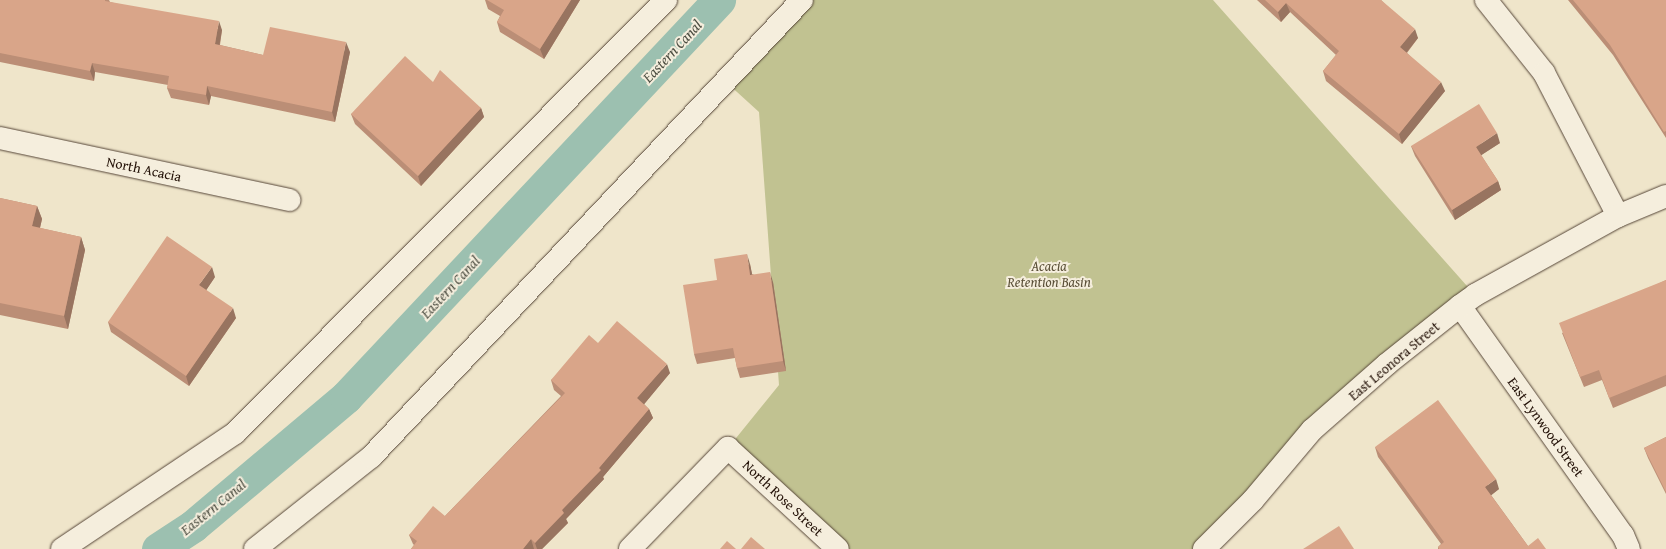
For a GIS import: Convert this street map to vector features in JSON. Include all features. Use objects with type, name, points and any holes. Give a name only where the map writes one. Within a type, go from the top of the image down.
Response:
[{"type":"street","points":[[62,549],[235,433],[666,0]]},
{"type":"street","points":[[255,549],[371,457],[802,0]]},
{"type":"street","points":[[1486,0],[1544,73],[1618,216],[1666,196]]},
{"type":"street","name":"North Acacia","points":[[0,138],[288,200]]},
{"type":"street","name":"East Leonora Street","points":[[1204,549],[1253,500],[1312,430],[1387,364],[1475,295],[1618,216]]},
{"type":"street","name":"East Lynwood Street","points":[[1460,306],[1623,535],[1629,549]]},
{"type":"street","name":"North Rose Street","points":[[630,549],[728,448],[838,549]]},
{"type":"green space","name":"Acacia Retention Basin","points":[[802,0],[1213,0],[1475,295],[1387,364],[1204,549],[838,549],[728,448],[779,385],[759,112],[726,82]]},
{"type":"building","points":[[0,0],[105,0],[219,21],[215,44],[263,55],[270,27],[346,42],[332,112],[207,86],[206,95],[167,88],[169,76],[92,63],[90,71],[0,53]]},
{"type":"building","points":[[487,0],[571,0],[540,49],[497,22],[504,10]]},
{"type":"building","points":[[1265,0],[1381,0],[1415,29],[1400,47],[1441,82],[1399,134],[1323,71],[1339,51],[1286,3],[1278,12]]},
{"type":"building","points":[[1573,0],[1666,0],[1666,131],[1664,132],[1610,45]]},
{"type":"building","points":[[405,56],[433,82],[440,70],[481,108],[418,176],[351,114]]},
{"type":"building","points":[[1479,104],[1497,133],[1476,147],[1498,181],[1452,210],[1411,146]]},
{"type":"building","points":[[0,198],[37,206],[32,226],[81,237],[64,316],[0,303]]},
{"type":"building","points":[[167,236],[212,267],[199,285],[233,308],[186,376],[108,322]]},
{"type":"building","points":[[747,254],[750,275],[770,272],[783,361],[737,368],[733,348],[694,354],[683,285],[717,280],[714,259]]},
{"type":"building","points":[[1666,280],[1666,375],[1609,398],[1599,370],[1580,377],[1559,323]]},
{"type":"building","points":[[617,321],[667,364],[637,398],[649,409],[599,468],[601,470],[562,510],[564,513],[535,543],[531,539],[523,549],[411,549],[417,541],[409,535],[433,506],[445,516],[565,393],[551,380],[589,335],[598,343]]},
{"type":"building","points":[[1438,400],[1496,479],[1485,487],[1528,546],[1538,538],[1546,549],[1439,549],[1438,547],[1444,542],[1375,447]]},
{"type":"building","points":[[1666,437],[1666,492],[1644,448]]},
{"type":"building","points":[[1339,526],[1354,549],[1303,549]]},
{"type":"building","points":[[751,537],[765,549],[741,549]]},
{"type":"building","points":[[727,541],[736,549],[720,549]]},
{"type":"waterway","name":"Eastern Canal","points":[[158,549],[193,526],[346,397],[719,0]]}]
